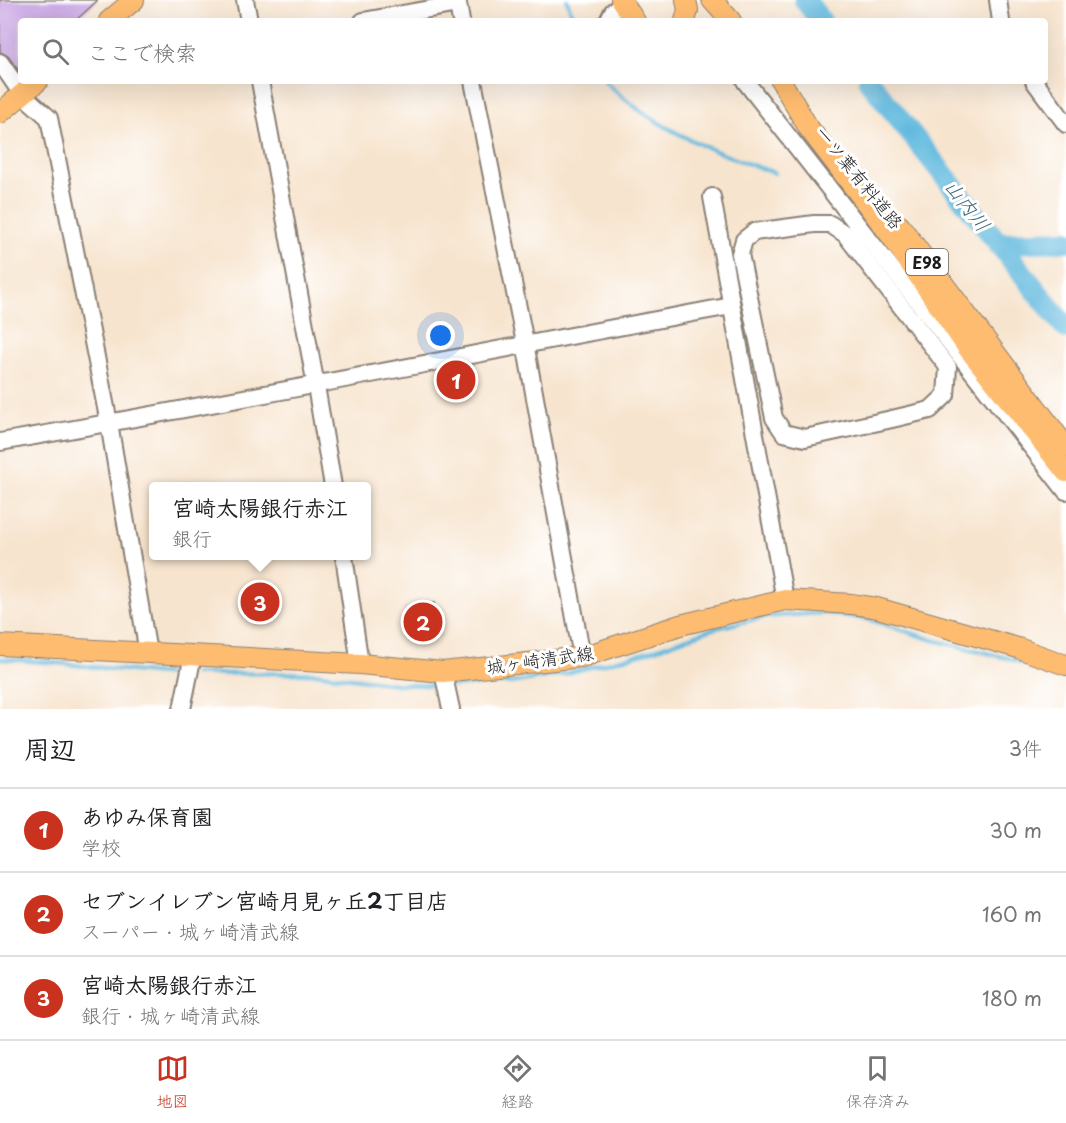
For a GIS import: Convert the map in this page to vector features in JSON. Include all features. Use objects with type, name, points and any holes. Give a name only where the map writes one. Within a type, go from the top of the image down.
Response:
[{"type":"main road","points":[[113,18],[134,0]]},
{"type":"main road","points":[[686,0],[687,18]]},
{"type":"main road","points":[[712,0],[728,18]]},
{"type":"main road","points":[[0,113],[34,84]]},
{"type":"main road","points":[[784,84],[808,127],[892,237],[967,347],[1066,472]]},
{"type":"main road","name":"一ツ葉有料道路","points":[[784,84],[869,186],[1066,447]]},
{"type":"main road","name":"城ヶ崎清武線","points":[[0,645],[148,653],[190,668],[360,664],[447,688],[582,657],[680,625],[785,600],[852,604],[877,608],[1018,648],[1066,665]]},
{"type":"street","points":[[245,0],[248,18]]},
{"type":"street","points":[[998,0],[1001,18]]},
{"type":"street","points":[[380,18],[458,4],[460,18]]},
{"type":"street","points":[[610,18],[613,11],[626,9]]},
{"type":"street","points":[[0,62],[22,94],[49,118],[109,423],[148,653]]},
{"type":"street","points":[[261,84],[332,482]]},
{"type":"street","points":[[474,84],[525,343],[582,657]]},
{"type":"street","points":[[747,84],[1066,491]]},
{"type":"street","points":[[1036,84],[1066,124]]},
{"type":"street","points":[[711,197],[785,600]]},
{"type":"street","points":[[830,224],[844,234],[948,367],[946,395],[930,410],[892,419],[805,438],[784,433],[774,418],[754,319],[740,254],[744,240],[754,232],[830,224]]},
{"type":"street","points":[[0,442],[316,386],[525,343],[733,314],[754,319]]},
{"type":"street","points":[[345,560],[360,664]]},
{"type":"street","points":[[182,709],[190,668]]},
{"type":"building","points":[[0,0],[98,0],[78,18],[18,18],[18,70],[8,56],[0,52]]},
{"type":"building","points":[[434,603],[440,635],[412,641],[405,609]]},
{"type":"waterway","points":[[567,0],[573,18]]},
{"type":"waterway","name":"山内川","points":[[805,0],[819,18]]},
{"type":"waterway","points":[[608,84],[642,112],[684,137],[729,157],[775,173]]},
{"type":"waterway","name":"山内川","points":[[871,84],[1066,328]]},
{"type":"waterway","points":[[998,243],[1066,241]]},
{"type":"waterway","points":[[452,686],[512,683],[564,674],[644,653],[713,629],[765,617],[824,613],[867,619],[933,640],[1011,659],[1066,678]]},
{"type":"waterway","points":[[0,659],[169,675],[184,674]]},
{"type":"waterway","points":[[195,674],[315,673],[396,684],[441,686]]},
{"type":"place","name":"あゆみ保育園","points":[[456,380]]},
{"type":"place","name":"宮崎太陽銀行赤江","points":[[260,602]]},
{"type":"place","name":"セブンイレブン宮崎月見ヶ丘2丁目店","points":[[423,622]]}]
